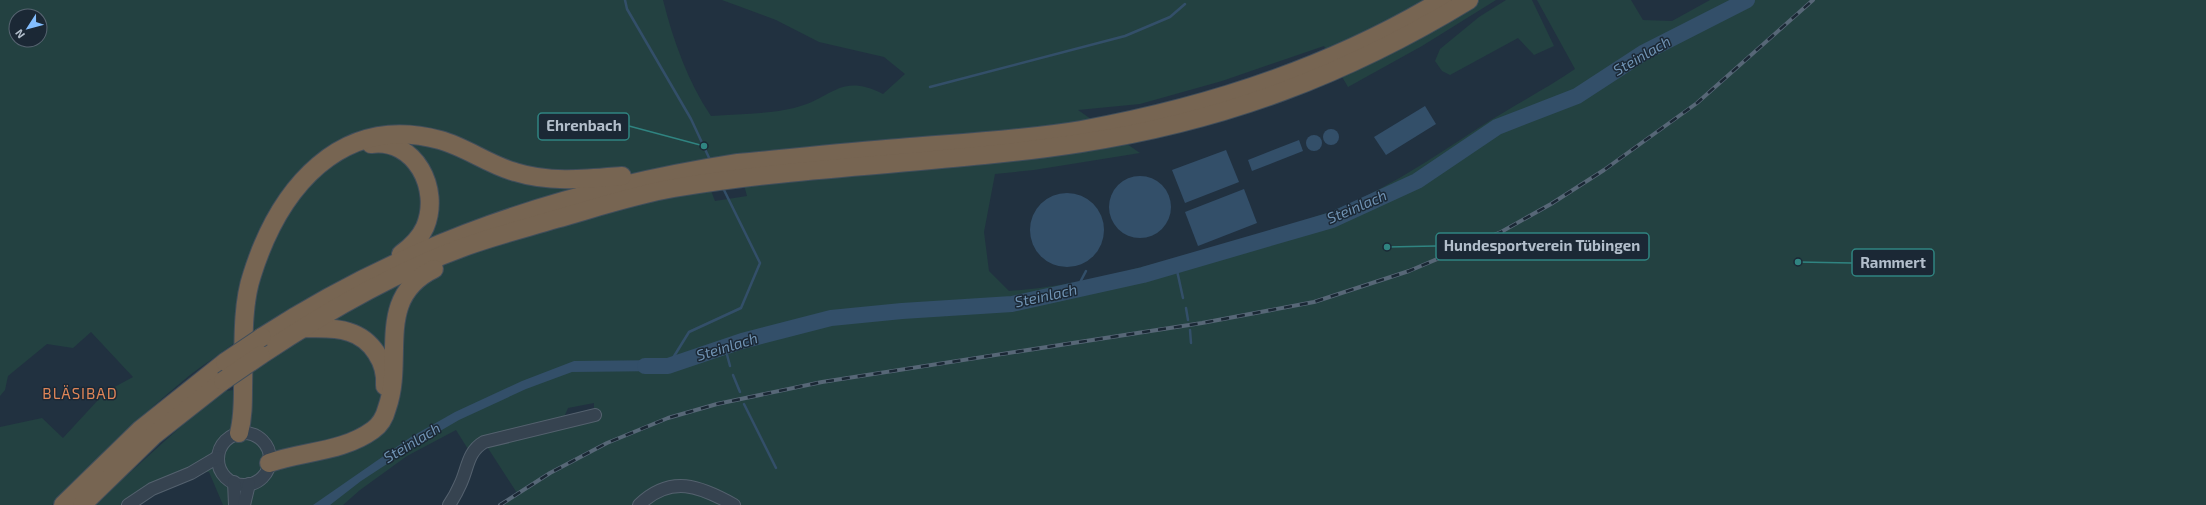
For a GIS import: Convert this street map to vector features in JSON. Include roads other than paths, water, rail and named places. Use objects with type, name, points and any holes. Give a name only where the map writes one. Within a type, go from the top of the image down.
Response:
[{"type":"highway","points":[[325,298],[416,253],[490,223],[585,194],[701,175],[1080,130],[1150,115],[1222,97],[1295,72],[1365,42],[1442,0]]},
{"type":"highway","points":[[741,171],[872,165],[1008,153],[1082,143],[1156,129],[1227,110],[1302,85],[1372,54],[1469,0]]},
{"type":"highway","points":[[246,434],[242,411],[245,320],[251,277],[266,236],[286,202],[307,176],[342,148],[357,140],[381,136],[414,135],[441,140],[516,173],[556,179],[577,180],[665,170],[701,175]]},
{"type":"highway","points":[[82,505],[154,436],[223,382],[261,346],[354,277],[402,253],[416,242],[425,226],[430,208],[430,192],[425,174],[413,158],[399,148],[382,143],[361,146],[323,169],[302,189],[282,217],[269,240],[258,275],[251,316],[248,407],[246,434]]},
{"type":"highway","points":[[63,505],[142,429],[225,362],[303,328],[366,292],[422,265],[463,248],[588,209],[672,189],[701,175]]},
{"type":"highway","points":[[268,457],[288,456],[345,445],[374,430],[384,416],[391,398],[395,371],[393,333],[401,299],[412,285],[425,273],[504,235]]},
{"type":"highway","points":[[268,457],[284,450],[339,440],[356,434],[370,424],[379,413],[384,397],[386,375],[380,360],[372,347],[362,338],[350,332],[338,329],[303,328]]},
{"type":"street","points":[[449,505],[460,485],[475,447],[484,442],[595,415]]},
{"type":"street","points":[[246,434],[262,441],[268,457],[263,475],[249,484],[234,482],[222,472],[218,457],[224,441],[246,434]]},
{"type":"street","points":[[128,505],[152,489],[191,473],[218,457]]},
{"type":"street","points":[[191,473],[222,472]]},
{"type":"street","points":[[234,482],[235,505]]},
{"type":"street","points":[[244,505],[249,484]]},
{"type":"street","points":[[639,505],[651,493],[678,485],[702,489],[734,505]]},
{"type":"water","points":[[1425,106],[1436,124],[1386,155],[1374,137]]},
{"type":"water","points":[[1328,129],[1334,129],[1339,134],[1337,143],[1334,145],[1328,145],[1323,140],[1323,134]]},
{"type":"water","points":[[1311,135],[1317,135],[1322,140],[1320,149],[1317,151],[1311,151],[1306,146],[1306,140]]},
{"type":"water","points":[[1299,140],[1303,151],[1252,171],[1248,160]]},
{"type":"water","points":[[1226,150],[1239,182],[1185,203],[1172,170]]},
{"type":"water","points":[[1140,176],[1152,178],[1162,185],[1169,195],[1171,207],[1169,219],[1162,229],[1152,236],[1140,238],[1128,236],[1118,229],[1111,219],[1109,207],[1111,195],[1118,185],[1128,178]]},
{"type":"water","points":[[1244,189],[1257,223],[1198,246],[1185,212]]},
{"type":"water","points":[[1067,193],[1088,199],[1098,209],[1104,230],[1098,251],[1088,261],[1067,267],[1046,261],[1036,251],[1030,230],[1036,209],[1046,199]]},
{"type":"water","points":[[668,360],[666,371],[572,372],[526,389],[459,420],[416,445],[361,481],[330,505],[313,505],[411,437],[455,412],[522,381],[574,361]]},
{"type":"waterway","points":[[625,0],[627,9],[691,119],[711,162]]},
{"type":"waterway","name":"Steinlach","points":[[645,366],[668,366],[742,341],[831,318],[902,311],[1012,304],[1143,275],[1332,220],[1417,181],[1497,127],[1577,96],[1643,53],[1747,0]]},
{"type":"waterway","points":[[930,87],[1125,36],[1170,17],[1185,4]]},
{"type":"waterway","points":[[668,366],[689,332],[741,308],[760,263],[723,188]]},
{"type":"waterway","points":[[1176,266],[1183,298]]},
{"type":"waterway","points":[[1076,290],[1086,271]]},
{"type":"waterway","points":[[1186,308],[1188,320]]},
{"type":"waterway","points":[[1190,330],[1191,343]]},
{"type":"waterway","points":[[725,347],[730,366]]},
{"type":"waterway","points":[[733,375],[740,392]]},
{"type":"waterway","points":[[744,404],[776,468]]},
{"type":"railway","points":[[500,505],[550,473],[607,443],[668,418],[717,404],[822,382],[1202,323],[1314,302],[1409,271],[1501,232],[1551,204],[1604,170],[1697,103],[1813,0]]},
{"type":"place","name":"Ehrenbach","points":[[704,146]]},
{"type":"place","name":"Hundesportverein Tübingen","points":[[1387,247]]},
{"type":"place","name":"Rammert","points":[[1798,262]]},
{"type":"district","name":"BLÄSIBAD","points":[[80,394]]}]
